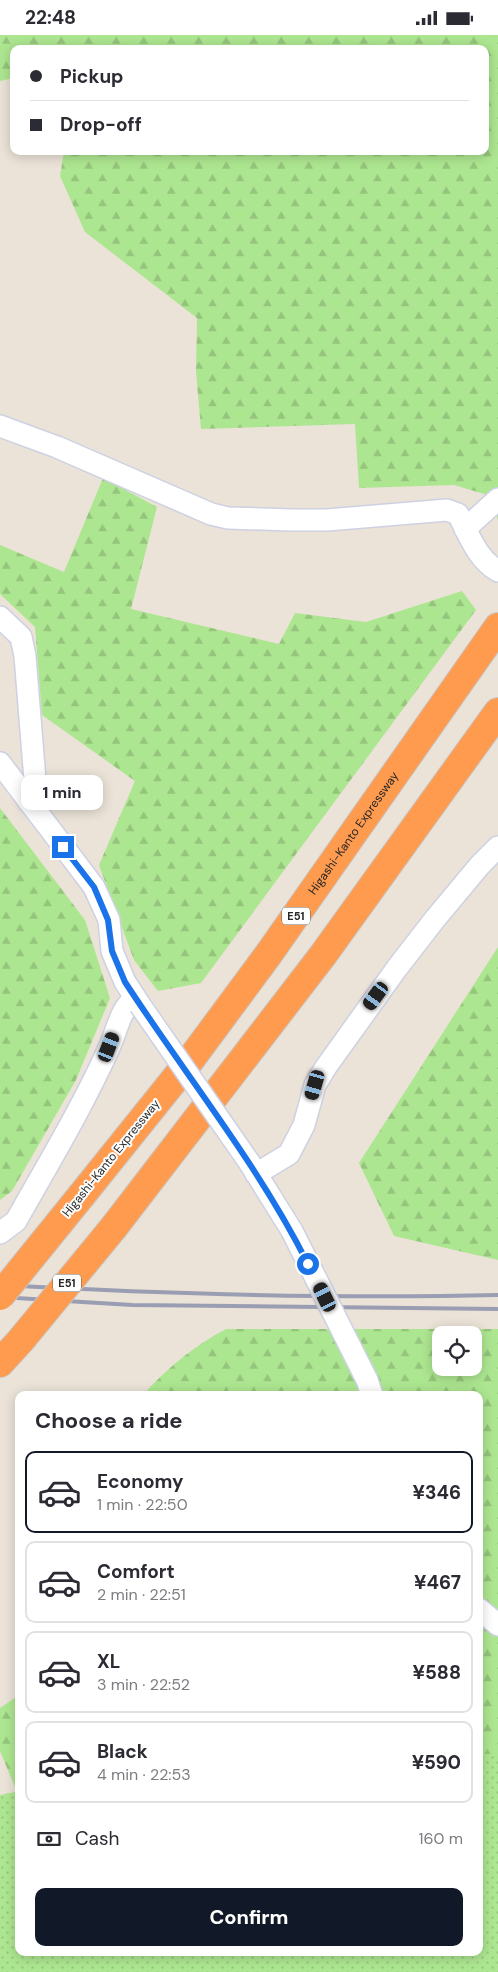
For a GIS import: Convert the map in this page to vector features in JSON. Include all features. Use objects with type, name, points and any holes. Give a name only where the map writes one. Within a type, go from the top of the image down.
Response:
[{"type":"highway","name":"Higashi-Kanto Expressway","points":[[0,1295],[191,1059],[268,955],[498,627]]},
{"type":"highway","name":"E51","points":[[0,1363],[114,1227],[323,955],[498,712]]},
{"type":"street","points":[[0,425],[57,447],[211,514],[228,518],[328,519],[447,510],[458,514],[486,564],[498,571]]},
{"type":"street","points":[[465,529],[498,499]]},
{"type":"street","points":[[0,617],[21,637],[25,656],[35,780],[29,802]]},
{"type":"street","points":[[0,763],[94,887],[108,920],[112,951],[125,982],[252,1168],[292,1231],[369,1387]]},
{"type":"street","points":[[252,1168],[289,1155],[304,1125],[315,1085],[326,1067],[396,968],[434,919],[498,847]]},
{"type":"street","points":[[0,1233],[16,1221],[76,1116],[109,1047],[126,1005],[138,1002]]},
{"type":"street","points":[[483,1612],[498,1625]]},
{"type":"green space","points":[[0,35],[498,35],[498,520],[491,496],[454,485],[359,488],[355,424],[201,429],[196,371],[197,318],[85,232],[60,176],[63,155],[489,155],[489,45],[10,45],[10,79],[0,81]]},
{"type":"green space","points":[[103,478],[157,507],[131,609],[279,644],[295,613],[366,622],[462,591],[476,610],[201,983],[158,991],[134,960],[99,865],[135,781],[42,715],[35,627],[0,594],[0,545],[64,572]]},
{"type":"green space","points":[[0,808],[85,920],[110,998],[76,1080],[12,1191],[0,1200]]},
{"type":"green space","points":[[498,947],[498,1260],[394,1236],[359,1163]]},
{"type":"green space","points":[[226,1329],[432,1329],[432,1376],[482,1376],[482,1329],[498,1329],[498,1754],[483,1754],[483,1391],[147,1391],[182,1358]]},
{"type":"green space","points":[[483,1695],[498,1700],[498,1972],[0,1972],[0,1795],[15,1792],[15,1956],[483,1956]]},
{"type":"green space","points":[[15,1698],[15,1787],[0,1751],[0,1708]]},
{"type":"railway","points":[[0,1285],[249,1295],[498,1295]]},
{"type":"railway","points":[[0,1297],[132,1305],[498,1309]]},
{"type":"route","points":[[63,847],[94,887],[108,920],[112,951],[125,982],[248,1162],[292,1231],[308,1264]]}]
